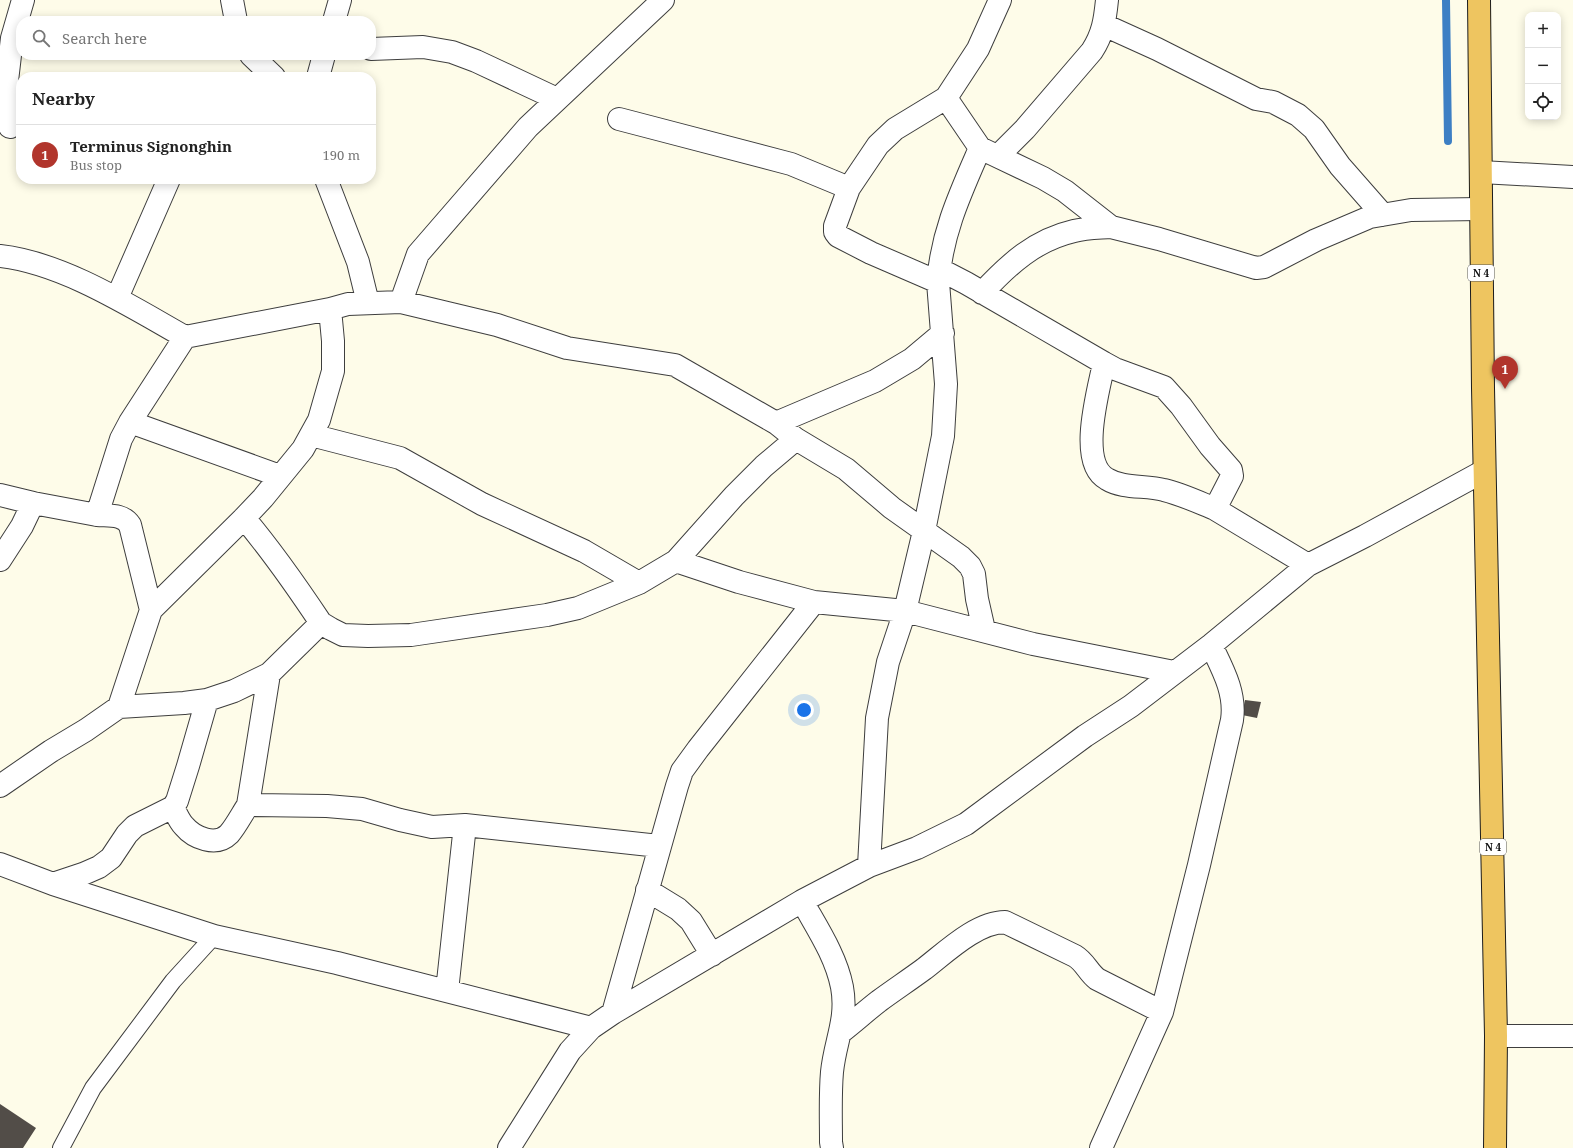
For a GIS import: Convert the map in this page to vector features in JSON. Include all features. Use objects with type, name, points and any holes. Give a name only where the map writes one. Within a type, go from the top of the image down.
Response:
[{"type":"highway","name":"N 4","points":[[1479,0],[1480,209],[1484,471],[1496,1036],[1495,1148]]},
{"type":"street","points":[[18,16],[23,0]]},
{"type":"street","points":[[232,0],[235,16]]},
{"type":"street","points":[[335,16],[340,0]]},
{"type":"street","points":[[401,302],[418,254],[528,128],[663,0]]},
{"type":"street","points":[[1000,0],[978,49],[946,98],[895,129],[878,145],[849,188],[835,226],[835,232],[838,236],[871,253],[938,275],[982,293],[1115,369],[1164,387],[1181,406],[1210,446],[1231,470],[1232,476],[1215,509]]},
{"type":"street","points":[[870,866],[877,718],[888,662],[905,611],[924,531],[943,436],[946,384],[938,275],[953,210],[989,152],[1025,129],[1092,51],[1098,41],[1104,25],[1107,0]]},
{"type":"street","points":[[10,126],[7,81],[12,38],[16,24]]},
{"type":"street","points":[[1104,25],[1157,49],[1256,99],[1273,102],[1298,115],[1314,129],[1340,166],[1383,215]]},
{"type":"street","points":[[376,49],[423,47],[452,52],[476,61],[557,100]]},
{"type":"street","points":[[256,60],[269,72]]},
{"type":"street","points":[[319,72],[323,60]]},
{"type":"street","points":[[946,98],[989,152],[1043,178],[1065,191],[1111,227]]},
{"type":"street","points":[[619,119],[791,164],[849,188]]},
{"type":"street","points":[[1481,172],[1573,177]]},
{"type":"street","points":[[117,298],[167,184]]},
{"type":"street","points":[[328,184],[358,262],[368,303]]},
{"type":"street","points":[[982,293],[1014,261],[1046,240],[1075,231],[1111,227],[1159,239],[1256,268],[1264,267],[1316,240],[1370,217],[1411,210],[1480,209]]},
{"type":"street","points":[[0,256],[14,258],[55,270],[117,298],[185,337],[330,309],[348,304],[401,302],[492,324],[566,348],[675,365],[776,423],[796,439],[846,469],[892,508],[960,557],[970,566],[974,574],[976,599],[984,630]]},
{"type":"street","points":[[119,707],[151,610],[263,498],[293,462],[319,420],[332,371],[333,341],[330,309]]},
{"type":"street","points":[[776,423],[875,381],[912,359],[943,333]]},
{"type":"street","points":[[97,515],[121,439],[130,422],[185,337]]},
{"type":"street","points":[[1104,363],[1092,422],[1092,443],[1094,463],[1099,472],[1106,479],[1121,484],[1164,490],[1215,509],[1308,565]]},
{"type":"street","points":[[130,422],[280,476]]},
{"type":"street","points":[[311,435],[400,458],[482,504],[584,551],[639,583]]},
{"type":"street","points":[[244,518],[258,534],[300,591],[321,623],[343,634],[368,636],[411,635],[547,615],[578,608],[639,583],[676,561],[734,496],[764,466],[796,439]]},
{"type":"street","points":[[509,1148],[570,1051],[591,1028],[613,1013],[802,901],[870,866],[917,848],[966,824],[1085,736],[1130,706],[1211,645],[1308,565],[1365,536],[1484,471]]},
{"type":"street","points":[[0,495],[33,503],[127,519],[130,525],[151,610]]},
{"type":"street","points":[[0,560],[22,526],[33,503]]},
{"type":"street","points":[[676,561],[739,582],[814,602],[905,611],[984,630],[1033,644],[1174,672]]},
{"type":"street","points":[[613,1013],[659,846],[682,771],[814,602]]},
{"type":"street","points":[[0,786],[50,750],[92,726],[119,707],[207,700],[234,691],[268,674],[321,623]]},
{"type":"street","points":[[1101,1148],[1162,1012],[1234,711],[1231,691],[1211,645]]},
{"type":"street","points":[[173,807],[184,826],[194,835],[206,840],[216,841],[228,835],[248,805],[268,674]]},
{"type":"street","points":[[53,884],[99,867],[111,858],[127,834],[135,826],[173,807],[177,801],[207,700]]},
{"type":"street","points":[[248,805],[311,806],[362,809],[400,820],[432,826],[466,825],[659,846]]},
{"type":"street","points":[[447,991],[466,825]]},
{"type":"street","points":[[0,864],[53,884],[214,936],[337,963],[591,1028]]},
{"type":"street","points":[[648,890],[678,909],[691,921],[712,955]]},
{"type":"street","points":[[802,901],[831,954],[842,986],[844,1011],[832,1071],[829,1146]]},
{"type":"street","points":[[841,1032],[947,950],[972,934],[997,922],[1011,924],[1076,956],[1084,962],[1092,975],[1097,979],[1162,1012]]},
{"type":"street","points":[[1496,1036],[1573,1036]]},
{"type":"lane","points":[[61,1148],[93,1088],[173,981],[214,936]]},
{"type":"building","points":[[1245,700],[1261,702],[1257,718],[1242,715]]},
{"type":"building","points":[[0,1104],[36,1128],[23,1148],[0,1148]]},
{"type":"waterway","points":[[1446,0],[1448,141]]},
{"type":"place","name":"Terminus Signonghin","points":[[1505,389]]}]
